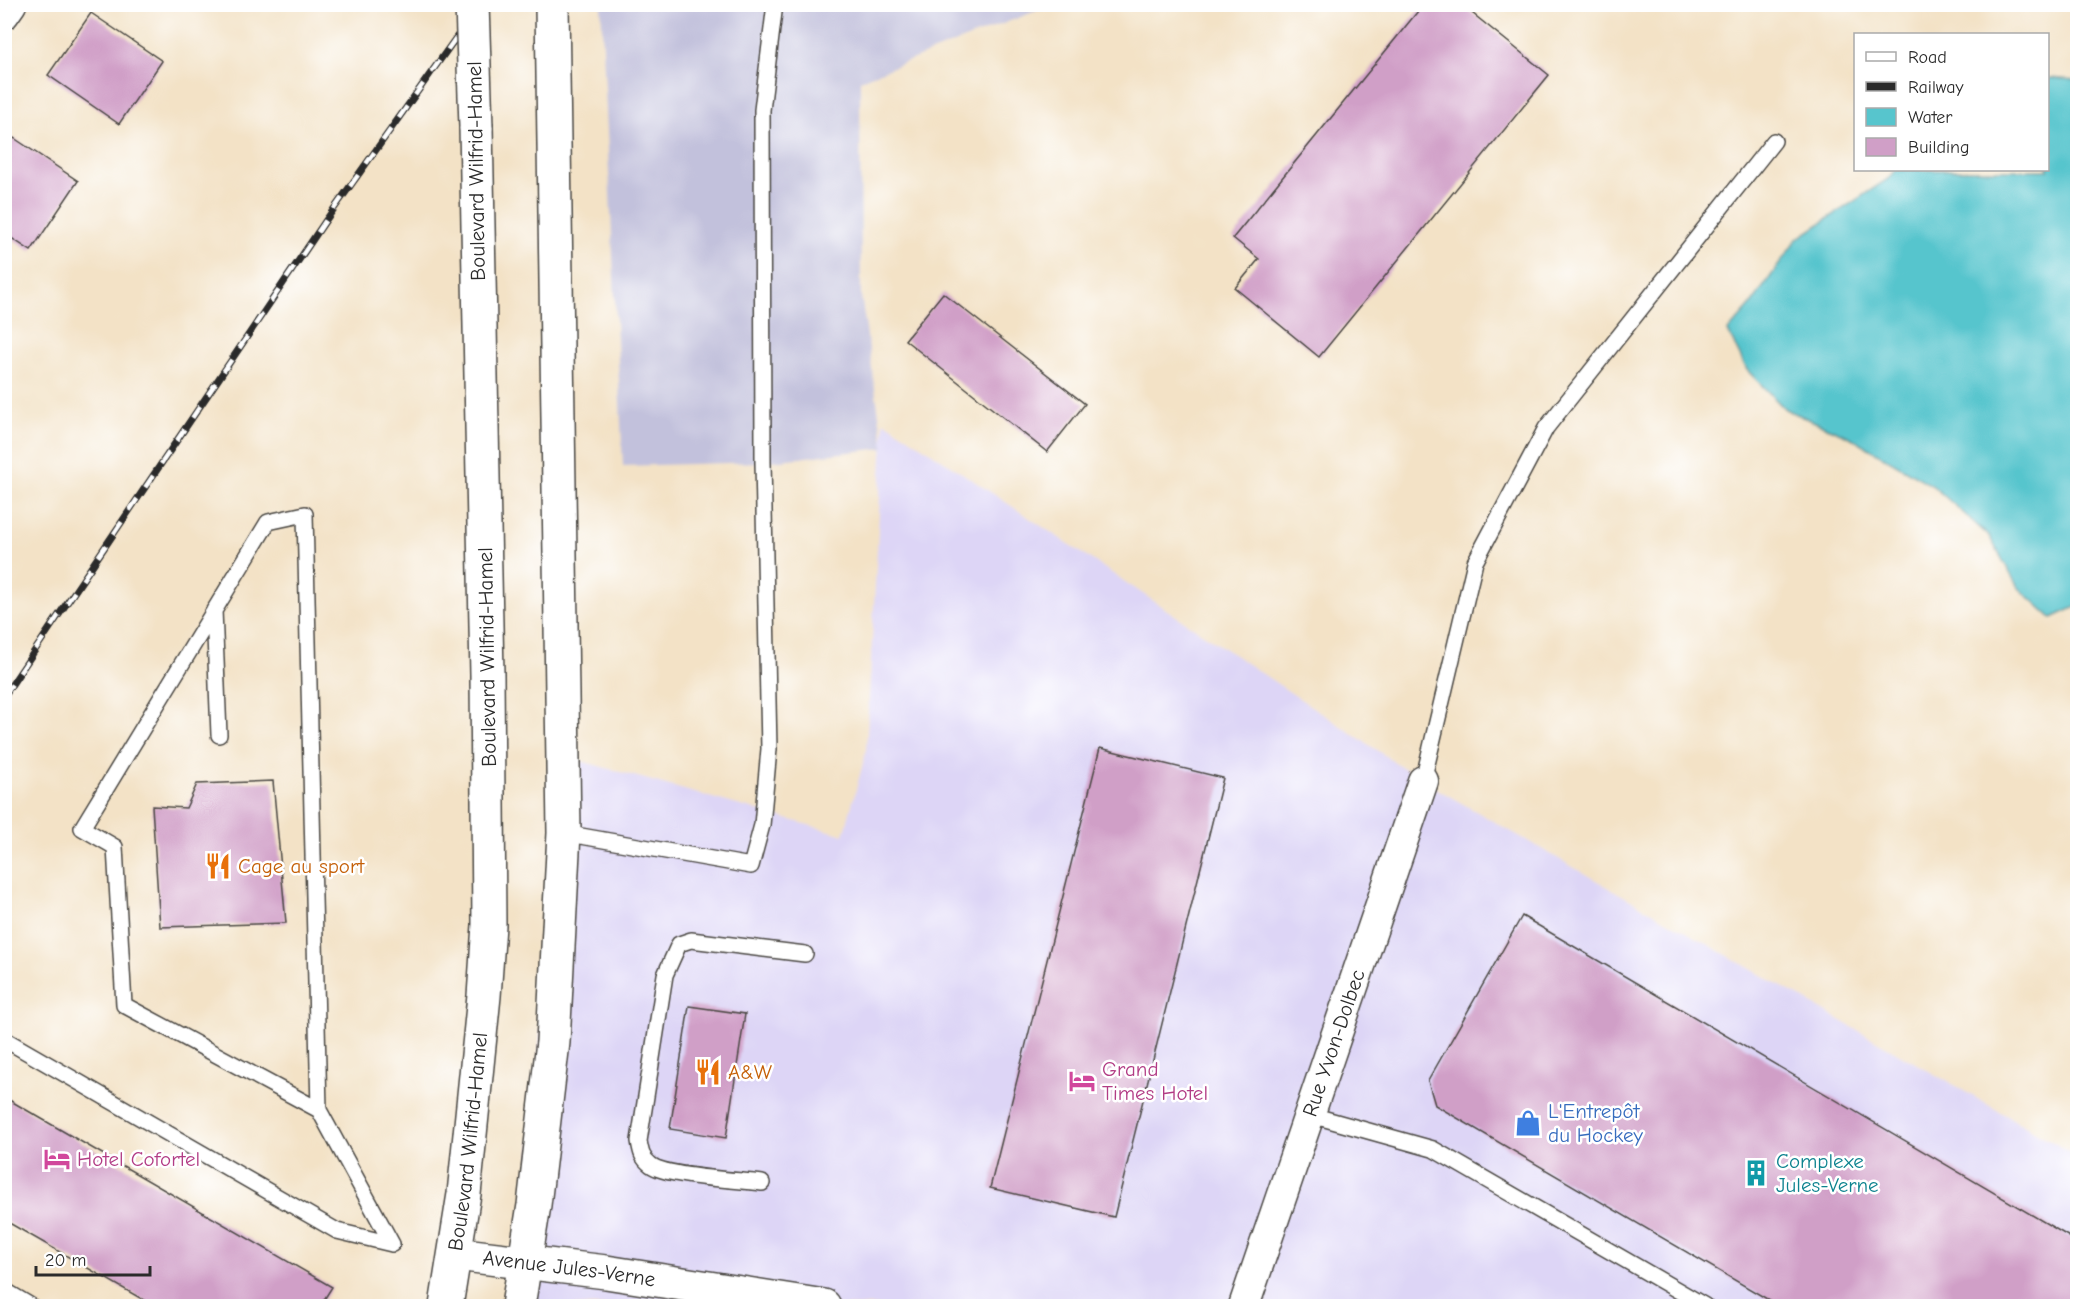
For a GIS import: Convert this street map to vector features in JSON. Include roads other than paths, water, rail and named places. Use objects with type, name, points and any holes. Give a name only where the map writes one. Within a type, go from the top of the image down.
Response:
[{"type":"main road","name":"Boulevard Wilfrid-Hamel","points":[[446,1306],[456,1254],[484,996],[490,862],[472,4]]},
{"type":"main road","points":[[518,1306],[553,1042],[564,833],[552,4]]},
{"type":"main road","name":"Avenue Jules-Verne","points":[[456,1254],[825,1306]]},
{"type":"street","points":[[4,14],[11,4]]},
{"type":"street","name":"Rue Yvon-Dolbec","points":[[1244,1306],[1423,782]]},
{"type":"lane","points":[[564,833],[752,867],[762,825],[769,749],[763,462],[762,110],[775,4]]},
{"type":"lane","points":[[1423,782],[1475,562],[1546,428],[1774,141]]},
{"type":"lane","points":[[4,1040],[337,1231],[392,1244],[319,1110],[305,514],[268,522],[82,828],[115,847],[124,1005],[319,1110]]},
{"type":"lane","points":[[214,610],[219,735]]},
{"type":"lane","points":[[762,1183],[670,1172],[654,1167],[642,1156],[639,1142],[665,975],[679,944],[691,940],[805,954]]},
{"type":"lane","points":[[1311,1115],[1433,1149],[1701,1306]]},
{"type":"lane","points":[[4,1290],[31,1306]]},
{"type":"water","points":[[2049,78],[2078,80],[2078,606],[2052,618],[2018,587],[1989,536],[1933,486],[1850,437],[1785,409],[1747,370],[1728,331],[1750,306],[1797,239],[1888,179],[1894,171],[2049,171]]},
{"type":"railway","points":[[4,696],[326,220],[480,4]]},
{"type":"place","name":"Cage au sport","points":[[218,866]]},
{"type":"place","name":"A&W","points":[[708,1072]]},
{"type":"place","name":"Grand Times Hotel","points":[[1082,1081]]},
{"type":"place","name":"L'Entrepôt du Hockey","points":[[1528,1123]]},
{"type":"place","name":"Hotel Cofortel","points":[[57,1159]]},
{"type":"place","name":"Complexe Jules-Verne","points":[[1756,1173]]}]
